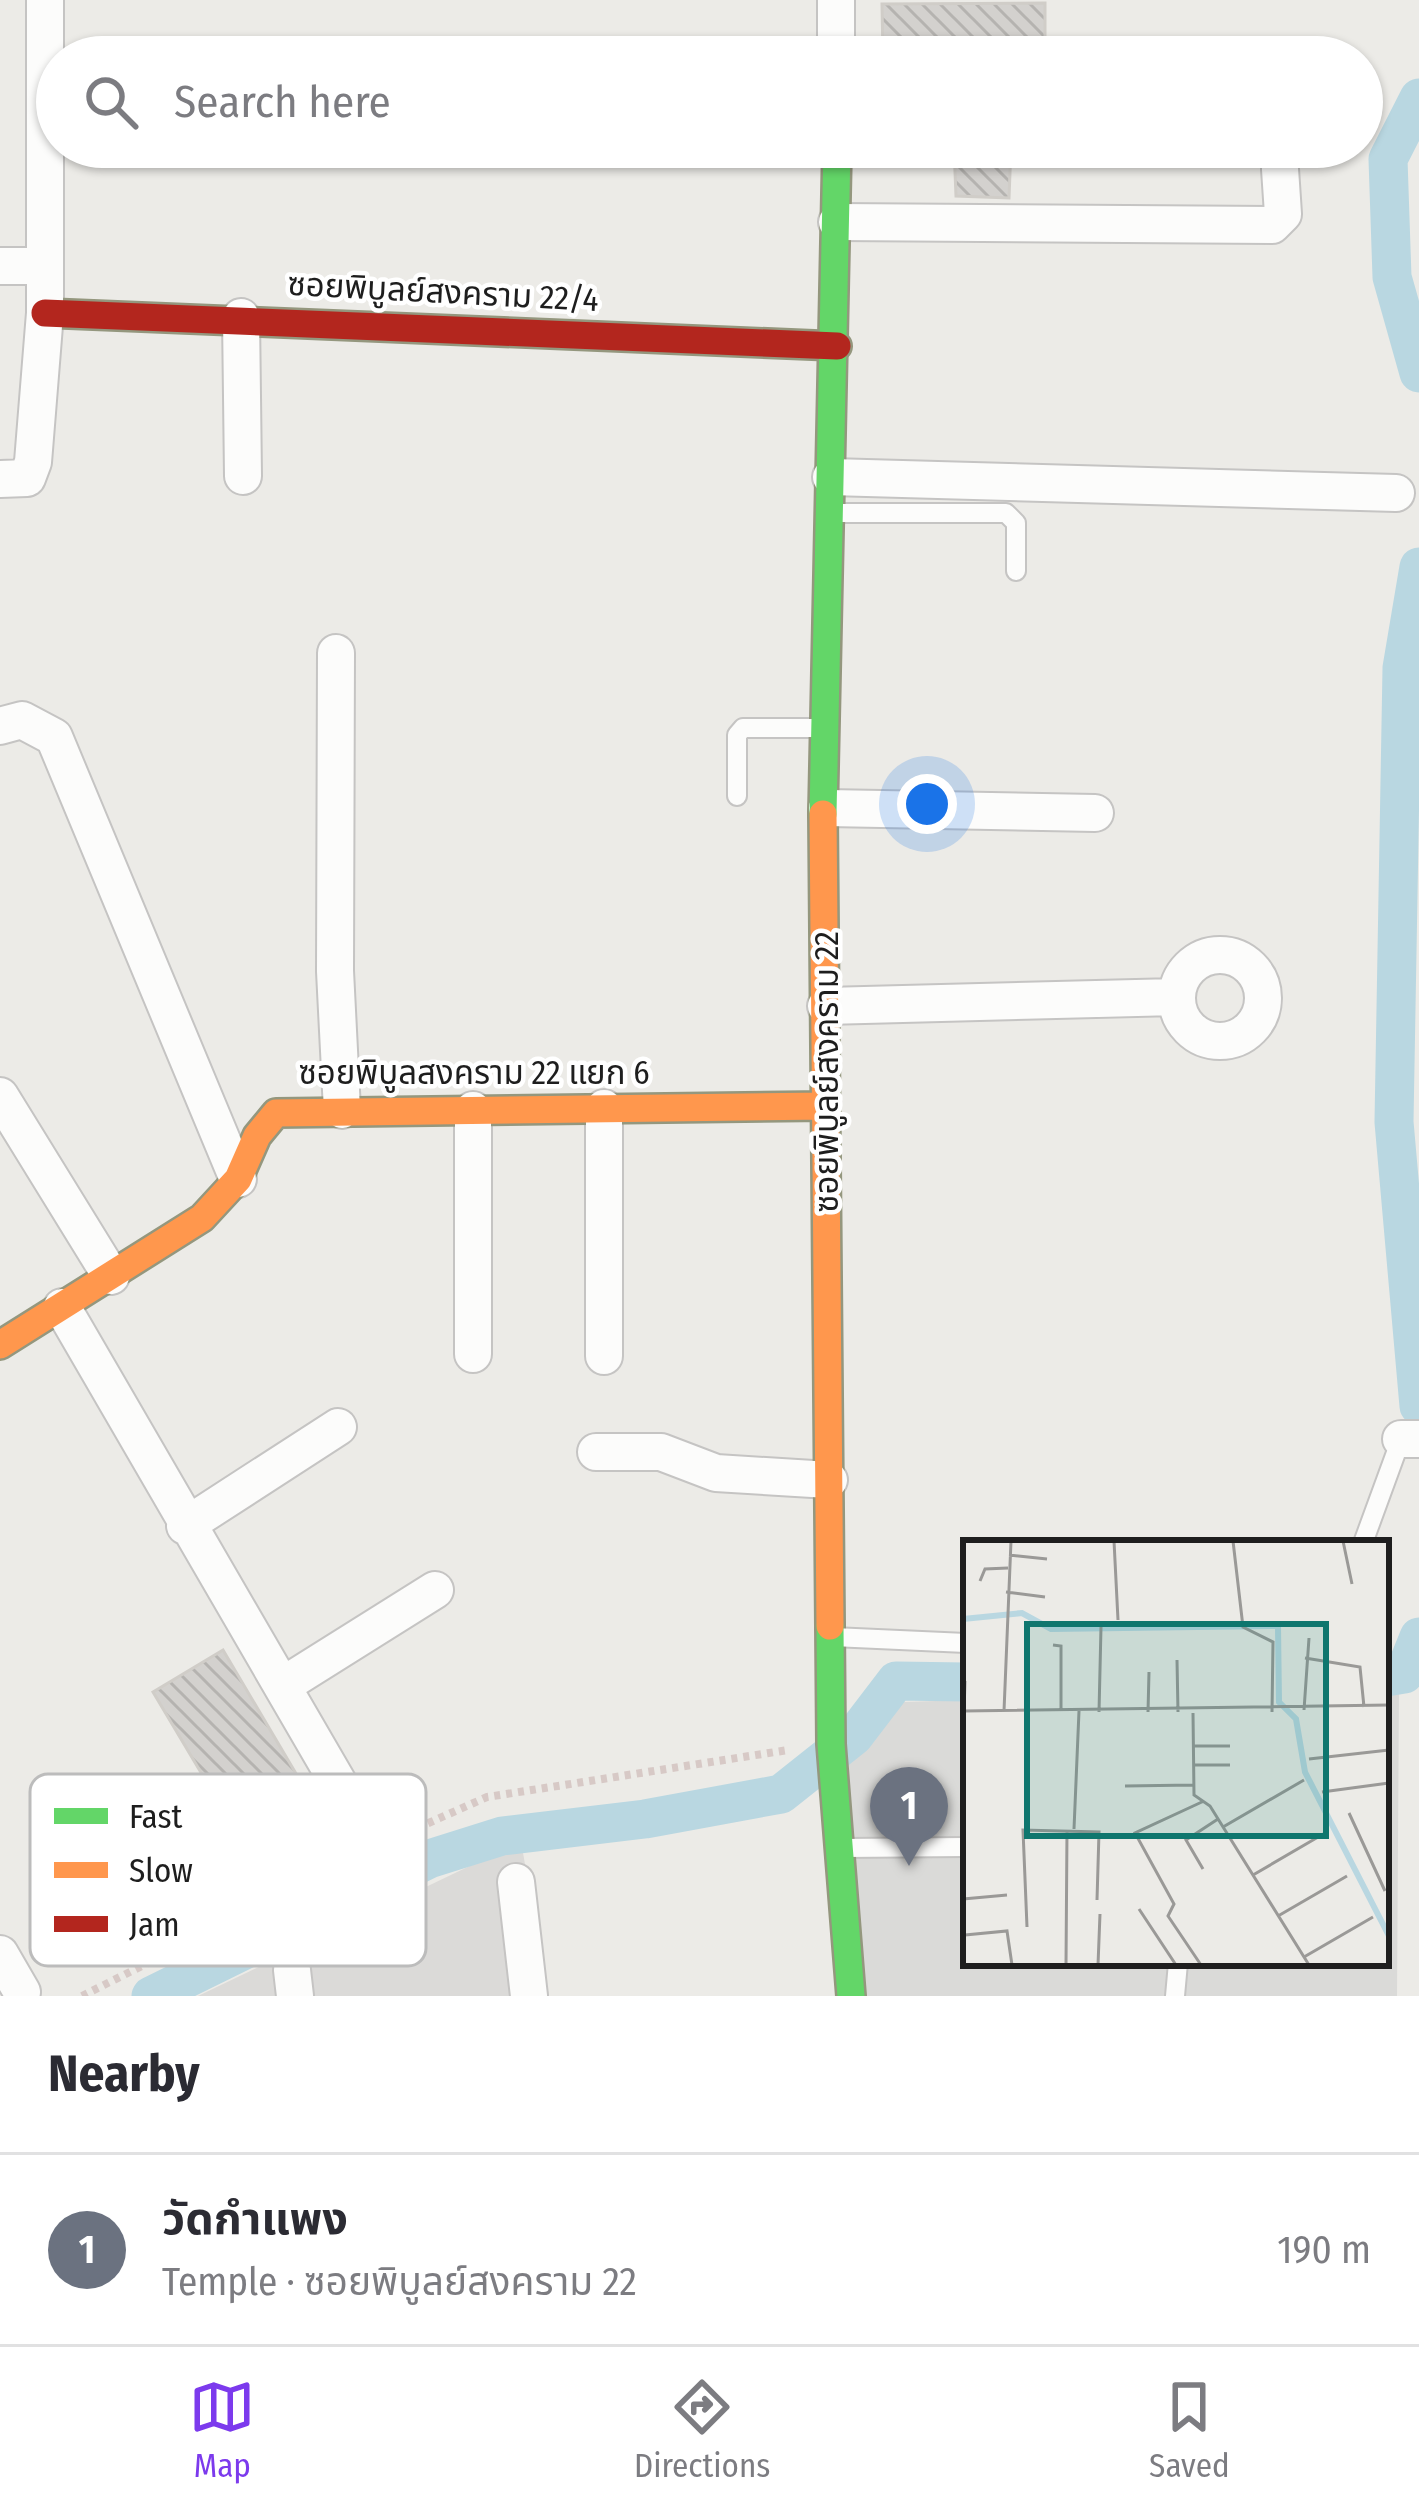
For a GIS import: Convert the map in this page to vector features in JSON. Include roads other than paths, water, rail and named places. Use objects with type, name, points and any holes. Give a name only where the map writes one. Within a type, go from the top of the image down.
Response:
[{"type":"street","points":[[45,0],[45,36]]},
{"type":"street","points":[[836,0],[836,36]]},
{"type":"street","points":[[0,479],[27,478],[32,471],[45,314],[43,168]]},
{"type":"street","name":"ซอยพิบูลย์สงคราม 22","points":[[837,168],[838,346],[823,728],[831,1744],[850,1996]]},
{"type":"street","points":[[838,222],[1272,225],[1283,214],[1280,169]]},
{"type":"street","points":[[0,266],[42,266]]},
{"type":"street","name":"ซอยพิบูลย์สงคราม 22/4","points":[[45,314],[242,317],[838,346]]},
{"type":"street","points":[[242,317],[243,476]]},
{"type":"street","points":[[831,495],[1396,493]]},
{"type":"street","points":[[336,653],[335,971],[342,1109]]},
{"type":"street","points":[[0,726],[22,720],[54,737],[238,1179]]},
{"type":"street","points":[[827,808],[1094,813]]},
{"type":"street","points":[[826,1006],[1176,998]]},
{"type":"street","points":[[0,1096],[111,1276]]},
{"type":"street","name":"ซอยพิบูลสงคราม 22 แยก 6","points":[[0,1346],[202,1218],[238,1179],[257,1136],[276,1113],[826,1106]]},
{"type":"street","points":[[604,1108],[604,1356]]},
{"type":"street","points":[[473,1109],[473,1354]]},
{"type":"street","points":[[62,1306],[185,1526],[333,1774]]},
{"type":"street","points":[[185,1526],[338,1427]]},
{"type":"street","points":[[596,1452],[661,1452],[716,1473],[829,1480]]},
{"type":"street","points":[[282,1686],[435,1590]]},
{"type":"street","points":[[516,1882],[529,1996]]},
{"type":"street","points":[[0,1954],[22,1992]]},
{"type":"lane","points":[[831,495],[1006,513],[1016,524],[1016,571]]},
{"type":"lane","points":[[737,796],[736,735],[743,728],[823,728]]},
{"type":"lane","points":[[1364,1540],[1410,1439]]},
{"type":"lane","points":[[830,1637],[963,1643]]},
{"type":"lane","points":[[842,1848],[963,1846]]},
{"type":"lane","points":[[1175,1996],[1178,1966]]},
{"type":"waterway","points":[[1419,98],[1388,159],[1392,277],[1419,373]]},
{"type":"waterway","points":[[1419,567],[1402,668],[1394,1122],[1419,1406]]},
{"type":"waterway","points":[[1389,1676],[1404,1674],[1419,1637]]},
{"type":"waterway","points":[[426,1860],[502,1836],[645,1819],[781,1794],[854,1736],[896,1681],[963,1682]]},
{"type":"waterway","points":[[151,1996],[212,1966]]},
{"type":"place","name":"วัดกำแพง","points":[[909,1866]]}]
